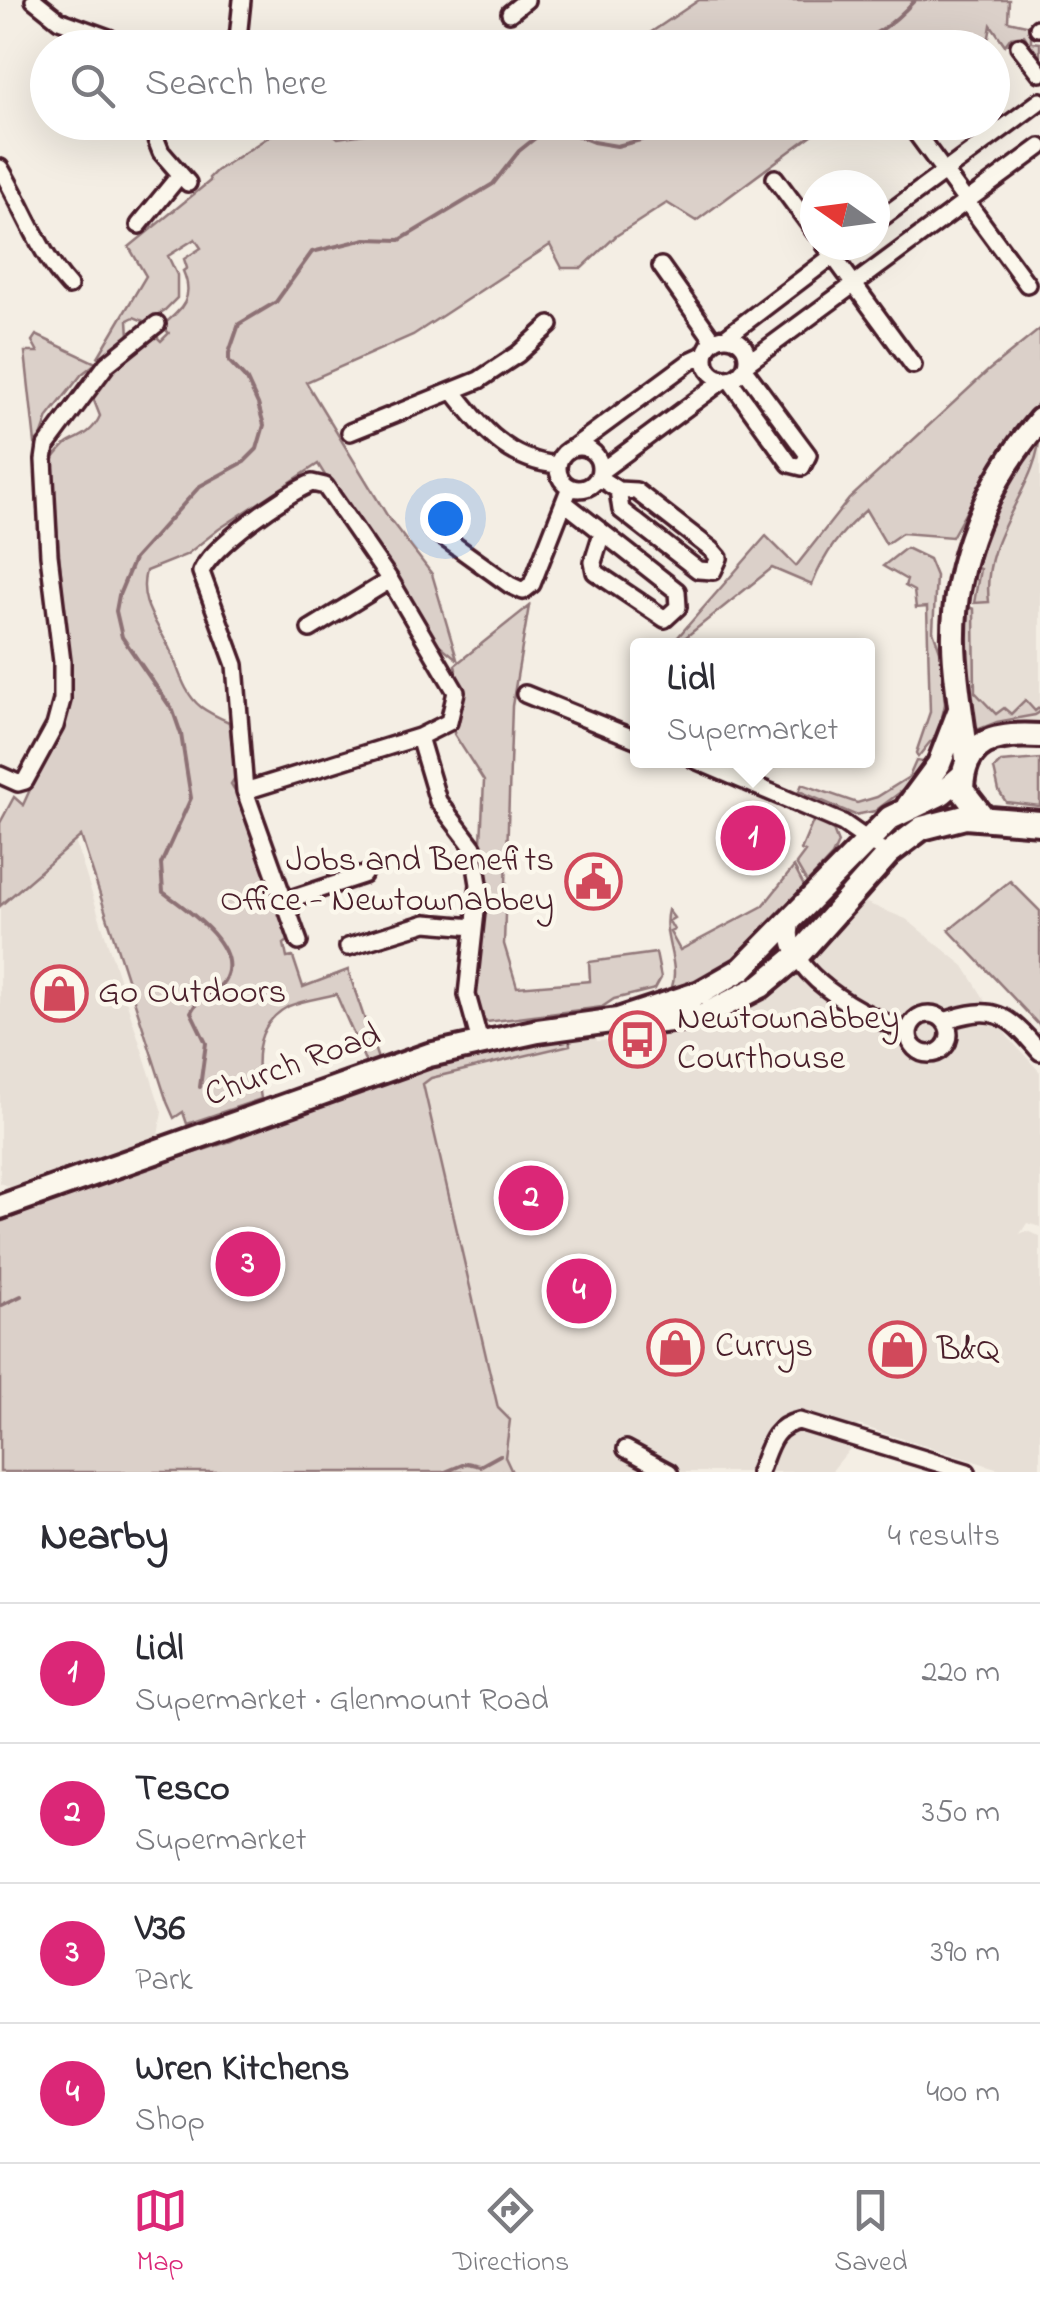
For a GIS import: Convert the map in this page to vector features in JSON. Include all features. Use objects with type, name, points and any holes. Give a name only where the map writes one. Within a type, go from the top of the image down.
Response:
[{"type":"street","points":[[34,0],[58,20],[86,30]]},
{"type":"street","points":[[239,30],[242,0]]},
{"type":"street","points":[[510,13],[526,0]]},
{"type":"street","points":[[1018,46],[1040,72]]},
{"type":"street","points":[[1010,123],[1040,101]]},
{"type":"street","points":[[139,225],[183,180],[156,140]]},
{"type":"street","points":[[921,140],[1027,284]]},
{"type":"street","points":[[890,212],[987,140]]},
{"type":"street","points":[[432,529],[510,586],[523,591],[532,584],[568,495],[586,488],[599,474],[1040,147]]},
{"type":"street","points":[[0,168],[53,268],[69,286]]},
{"type":"street","points":[[775,178],[800,212]]},
{"type":"street","points":[[602,534],[592,562],[596,572],[665,619],[669,617],[678,607],[678,591],[602,534],[568,495],[558,465],[563,454],[715,344],[820,260]]},
{"type":"street","points":[[841,260],[854,285],[913,365]]},
{"type":"street","points":[[661,266],[715,344]]},
{"type":"street","points":[[0,775],[18,783],[26,781],[55,726],[62,700],[62,662],[48,543],[46,446],[107,364],[157,324]]},
{"type":"street","points":[[350,432],[479,380],[518,354],[550,325]]},
{"type":"street","points":[[715,344],[742,344],[747,357],[745,366],[808,455],[802,467],[790,464],[727,379],[711,373],[706,364],[715,344]]},
{"type":"street","points":[[453,391],[492,438],[512,453],[530,461],[558,465]]},
{"type":"street","points":[[983,816],[966,798],[954,647],[955,609],[968,547],[990,496],[1040,420]]},
{"type":"street","points":[[574,447],[594,452],[600,461],[599,474]]},
{"type":"street","points":[[599,474],[618,490],[636,491],[712,550],[719,558],[712,570],[698,570],[621,510],[618,490]]},
{"type":"street","points":[[245,791],[419,737],[450,722],[456,692],[390,580],[325,486],[312,484],[295,490],[235,535],[204,564],[203,581],[234,665],[245,791],[299,942]]},
{"type":"street","points":[[310,629],[390,580]]},
{"type":"street","points":[[526,694],[630,737]]},
{"type":"street","points":[[906,808],[939,764],[960,709]]},
{"type":"street","name":"Church Road","points":[[0,1206],[372,1074],[480,1042],[618,1020],[700,993],[742,969],[867,840],[906,808],[942,793],[981,744],[999,737],[1040,736]]},
{"type":"street","points":[[419,737],[438,801],[473,847],[479,884],[467,995],[480,1042]]},
{"type":"street","points":[[714,768],[843,822],[889,853]]},
{"type":"street","name":"Church Road","points":[[618,1020],[629,1026],[703,1016],[761,986],[889,853],[922,828],[952,819],[983,816],[1040,823]]},
{"type":"street","points":[[284,901],[364,874]]},
{"type":"street","points":[[794,917],[790,932],[794,951],[821,982],[855,1009],[909,1030]]},
{"type":"street","points":[[348,947],[426,923],[474,927]]},
{"type":"street","points":[[742,969],[794,951]]},
{"type":"street","points":[[909,1030],[927,1014],[944,1021],[980,1011],[1006,1017],[1040,1052]]},
{"type":"street","points":[[909,1030],[914,1048],[930,1054],[941,1050],[948,1040],[944,1021]]},
{"type":"street","points":[[759,1472],[773,1435],[786,1424],[799,1420],[967,1472]]},
{"type":"street","points":[[626,1449],[669,1472]]},
{"type":"shaded area","points":[[699,0],[1009,0],[1008,21],[1031,26],[1031,42],[1040,43],[1040,70],[1024,35],[1010,38],[1010,30],[994,30],[991,25],[990,30],[654,30]]},
{"type":"shaded area","points":[[264,140],[805,140],[696,221],[667,203],[616,236],[582,268],[562,268],[550,245],[413,335],[306,382],[388,517],[432,574],[457,659],[421,630],[318,464],[186,555],[146,571],[147,603],[186,689],[201,707],[229,722],[236,776],[231,784],[244,805],[288,941],[284,944],[287,958],[293,957],[303,987],[348,970],[378,1059],[366,1063],[336,994],[294,1004],[277,1014],[262,1035],[258,1060],[261,1099],[187,1124],[183,1112],[174,1118],[167,1102],[81,836],[0,906],[0,823],[14,797],[23,805],[64,715],[71,688],[51,461],[97,421],[100,416],[93,398],[112,367],[154,334],[161,341],[169,333],[162,326],[185,302],[188,289],[184,259],[201,248],[195,239],[168,256],[177,275],[177,298],[146,322],[134,317],[128,320],[129,336],[103,359],[98,357],[146,276],[129,247],[210,181],[216,171]]},
{"type":"shaded area","points":[[1040,329],[1040,400],[995,460],[952,537],[902,533],[886,544],[866,510],[834,544],[812,585],[772,568],[685,638],[677,638],[766,536],[796,566],[849,499],[989,370]]},
{"type":"shaded area","points":[[36,335],[96,363],[82,374],[48,417],[35,443],[25,352],[38,352],[32,341]]},
{"type":"shaded area","points":[[1040,429],[1031,472],[993,554],[989,602],[974,603],[980,569],[974,567],[992,510]]},
{"type":"shaded area","points":[[1040,443],[1040,727],[977,730],[973,610],[1010,474]]},
{"type":"shaded area","points":[[906,548],[929,559],[936,576],[933,631],[940,651],[945,704],[937,740],[930,742],[918,757],[930,712],[927,607],[916,608],[914,591],[905,586],[907,580],[883,566]]},
{"type":"shaded area","points":[[973,571],[976,572],[969,607],[974,609],[975,692],[996,714],[1004,708],[1011,714],[1025,700],[1035,711],[1040,707],[1035,715],[977,730],[966,651],[968,612]]},
{"type":"shaded area","points":[[529,606],[512,706],[504,944],[517,987],[590,981],[589,962],[656,953],[661,978],[655,989],[614,999],[602,1007],[487,1022],[473,1004],[484,781],[454,734],[460,690],[455,665]]},
{"type":"shaded area","points":[[935,746],[914,782],[875,811],[855,815],[799,791],[802,784],[857,803],[877,797],[909,777],[916,761],[923,762]]},
{"type":"shaded area","points":[[1040,759],[1040,806],[1006,802],[994,769],[1001,762]]},
{"type":"shaded area","points":[[814,819],[833,830],[838,843],[832,856],[807,883],[796,864],[805,852],[801,850]]},
{"type":"shaded area","points":[[75,841],[162,1112],[158,1136],[11,1187],[0,1183],[0,906]]},
{"type":"shaded area","points":[[794,867],[805,888],[743,958],[720,974],[679,989],[672,987],[668,910],[674,918],[669,921],[674,930],[670,932],[680,950],[763,906]]},
{"type":"shaded area","points":[[1010,881],[1040,911],[1040,1026],[949,930]]},
{"type":"shaded area","points":[[863,898],[864,902],[906,919],[964,966],[1008,1037],[1040,1072],[1040,1227],[1027,1223],[1020,1234],[1026,1231],[1040,1236],[1040,1472],[1009,1472],[858,1425],[852,1446],[831,1472],[512,1472],[505,1457],[510,1420],[498,1408],[412,1073],[569,1037],[642,1041],[719,1020],[772,995]]},
{"type":"shaded area","points":[[569,1037],[570,1045],[431,1078],[423,1084],[498,1408],[510,1420],[505,1457],[512,1472],[0,1472],[0,1222],[97,1184],[231,1141],[317,1102],[412,1073]]},
{"type":"waterway","points":[[881,30],[915,0]]},
{"type":"waterway","points":[[200,1087],[206,1043],[191,1012],[224,981],[226,955],[210,930],[163,892],[161,864],[191,798],[181,734],[173,711],[122,637],[116,611],[119,595],[134,559],[200,486],[244,462],[257,449],[264,425],[258,404],[247,380],[229,361],[239,324],[276,302],[312,252],[366,239],[400,240],[493,184],[533,140]]},
{"type":"waterway","points":[[588,140],[617,146],[640,140]]},
{"type":"waterway","points":[[0,1306],[21,1296]]},
{"type":"waterway","points":[[445,1472],[467,1463],[480,1466],[500,1455]]},
{"type":"place","name":"Lidl","points":[[753,838]]},
{"type":"place","name":"Jobs and Benefits Office - Newtownabbey","points":[[593,881]]},
{"type":"place","name":"Go Outdoors","points":[[59,993]]},
{"type":"place","name":"Newtownabbey Courthouse","points":[[638,1039]]},
{"type":"place","name":"Tesco","points":[[531,1198]]},
{"type":"place","name":"V36","points":[[248,1264]]},
{"type":"place","name":"Wren Kitchens","points":[[579,1291]]},
{"type":"place","name":"Currys","points":[[676,1347]]},
{"type":"place","name":"B&Q","points":[[898,1350]]}]
